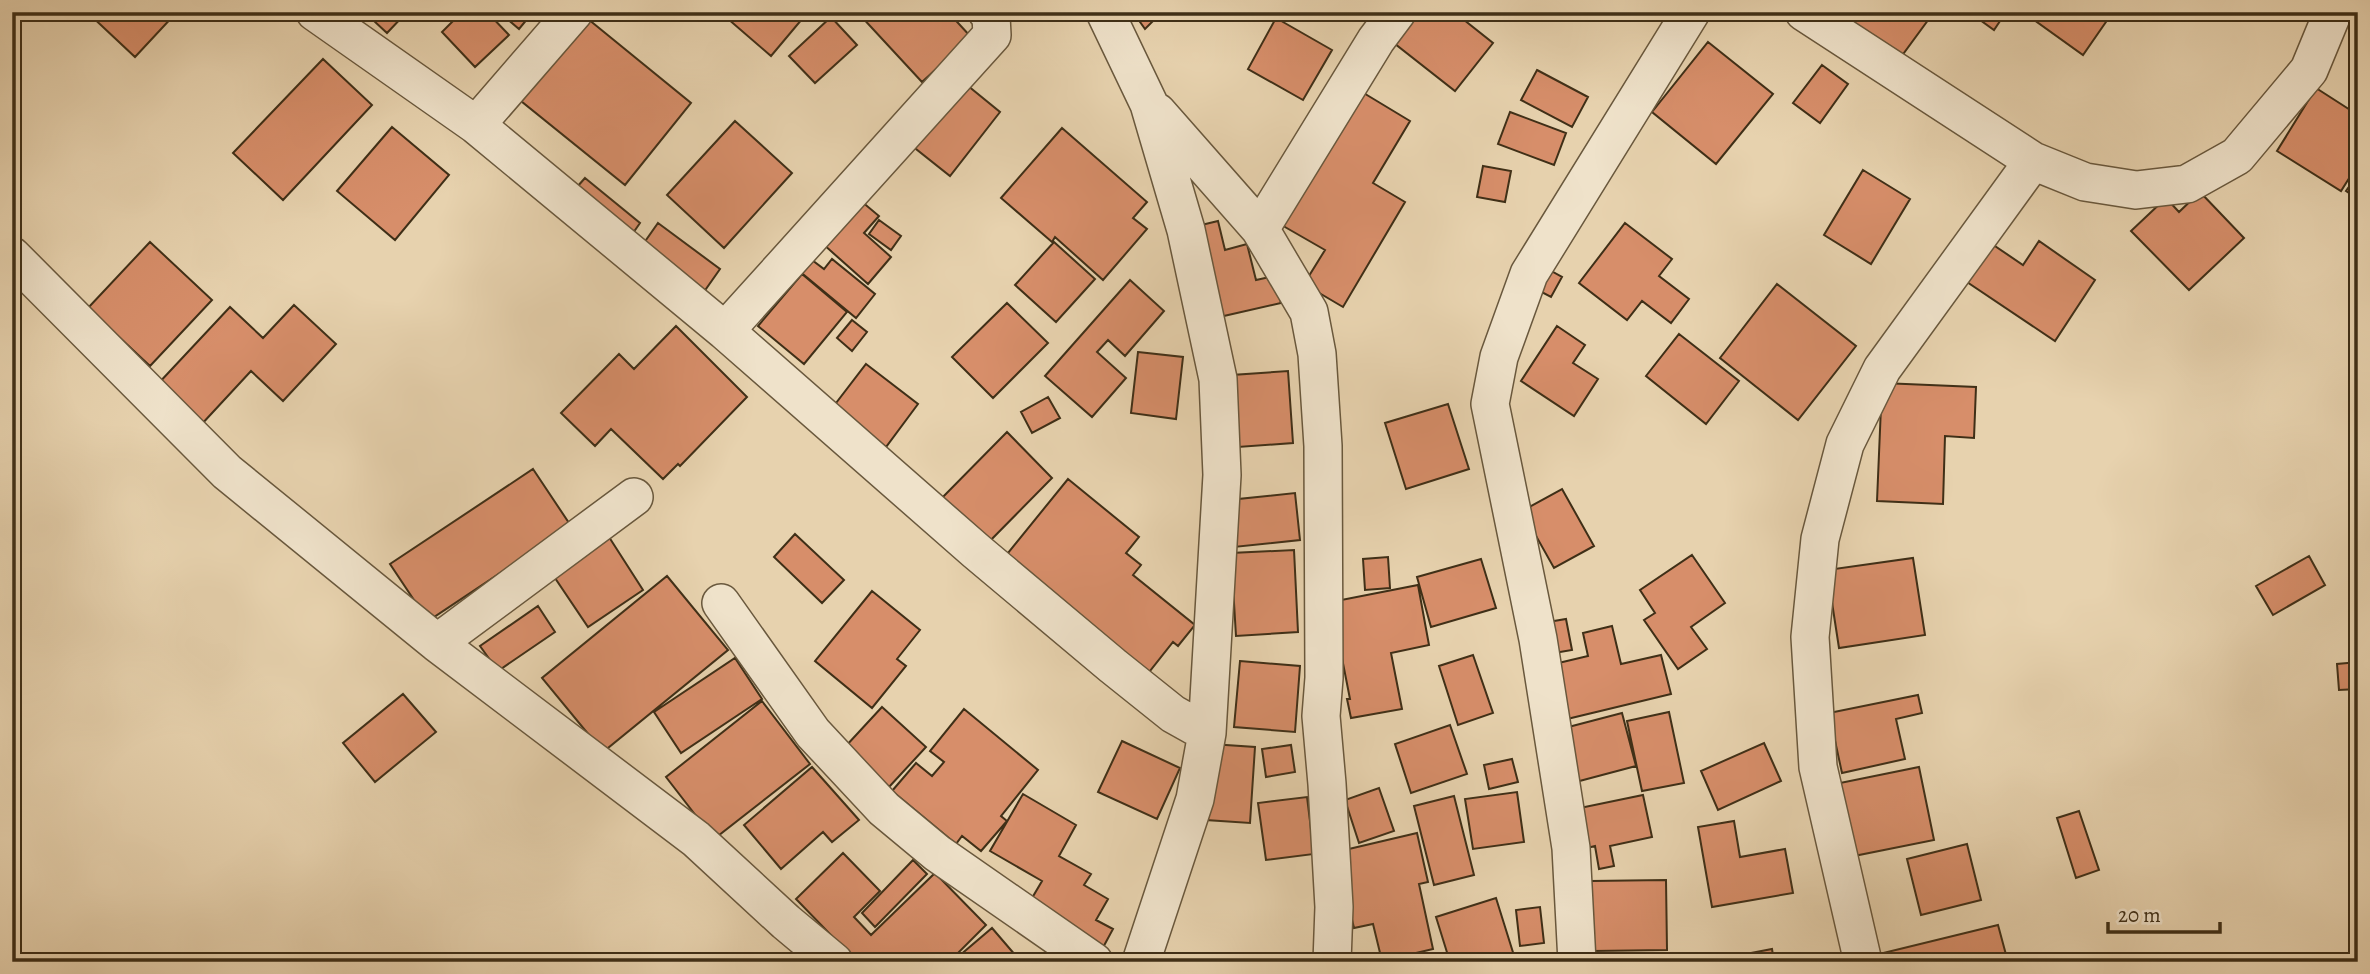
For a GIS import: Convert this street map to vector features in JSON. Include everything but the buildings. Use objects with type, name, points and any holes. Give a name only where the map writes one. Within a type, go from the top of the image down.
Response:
[{"type":"street","points":[[315,12],[476,125],[725,331],[976,551],[1102,657],[1172,714],[1207,733]]},
{"type":"street","points":[[476,125],[574,12]]},
{"type":"street","points":[[725,331],[992,35],[991,16],[988,12]]},
{"type":"street","points":[[1105,12],[1149,104],[1186,230],[1218,379],[1222,475],[1207,733],[1195,799],[1141,962]]},
{"type":"street","points":[[1260,229],[1376,40],[1397,12]]},
{"type":"street","points":[[1577,962],[1571,848],[1567,822],[1538,639],[1490,404],[1499,357],[1529,274],[1691,12]]},
{"type":"street","points":[[1804,12],[2032,162],[2085,182],[2136,190],[2187,184],[2237,156],[2309,70],[2333,12]]},
{"type":"street","points":[[1149,104],[1260,229],[1309,312],[1317,354],[1323,446],[1324,678],[1321,716],[1334,907],[1332,962]]},
{"type":"street","points":[[1863,962],[1818,767],[1810,636],[1820,539],[1845,444],[1882,369],[2032,162]]},
{"type":"street","points":[[12,256],[227,472],[437,643],[696,839],[834,962]]},
{"type":"street","points":[[437,643],[634,497]]},
{"type":"street","points":[[721,603],[813,733],[884,809],[937,853],[1094,962]]}]
